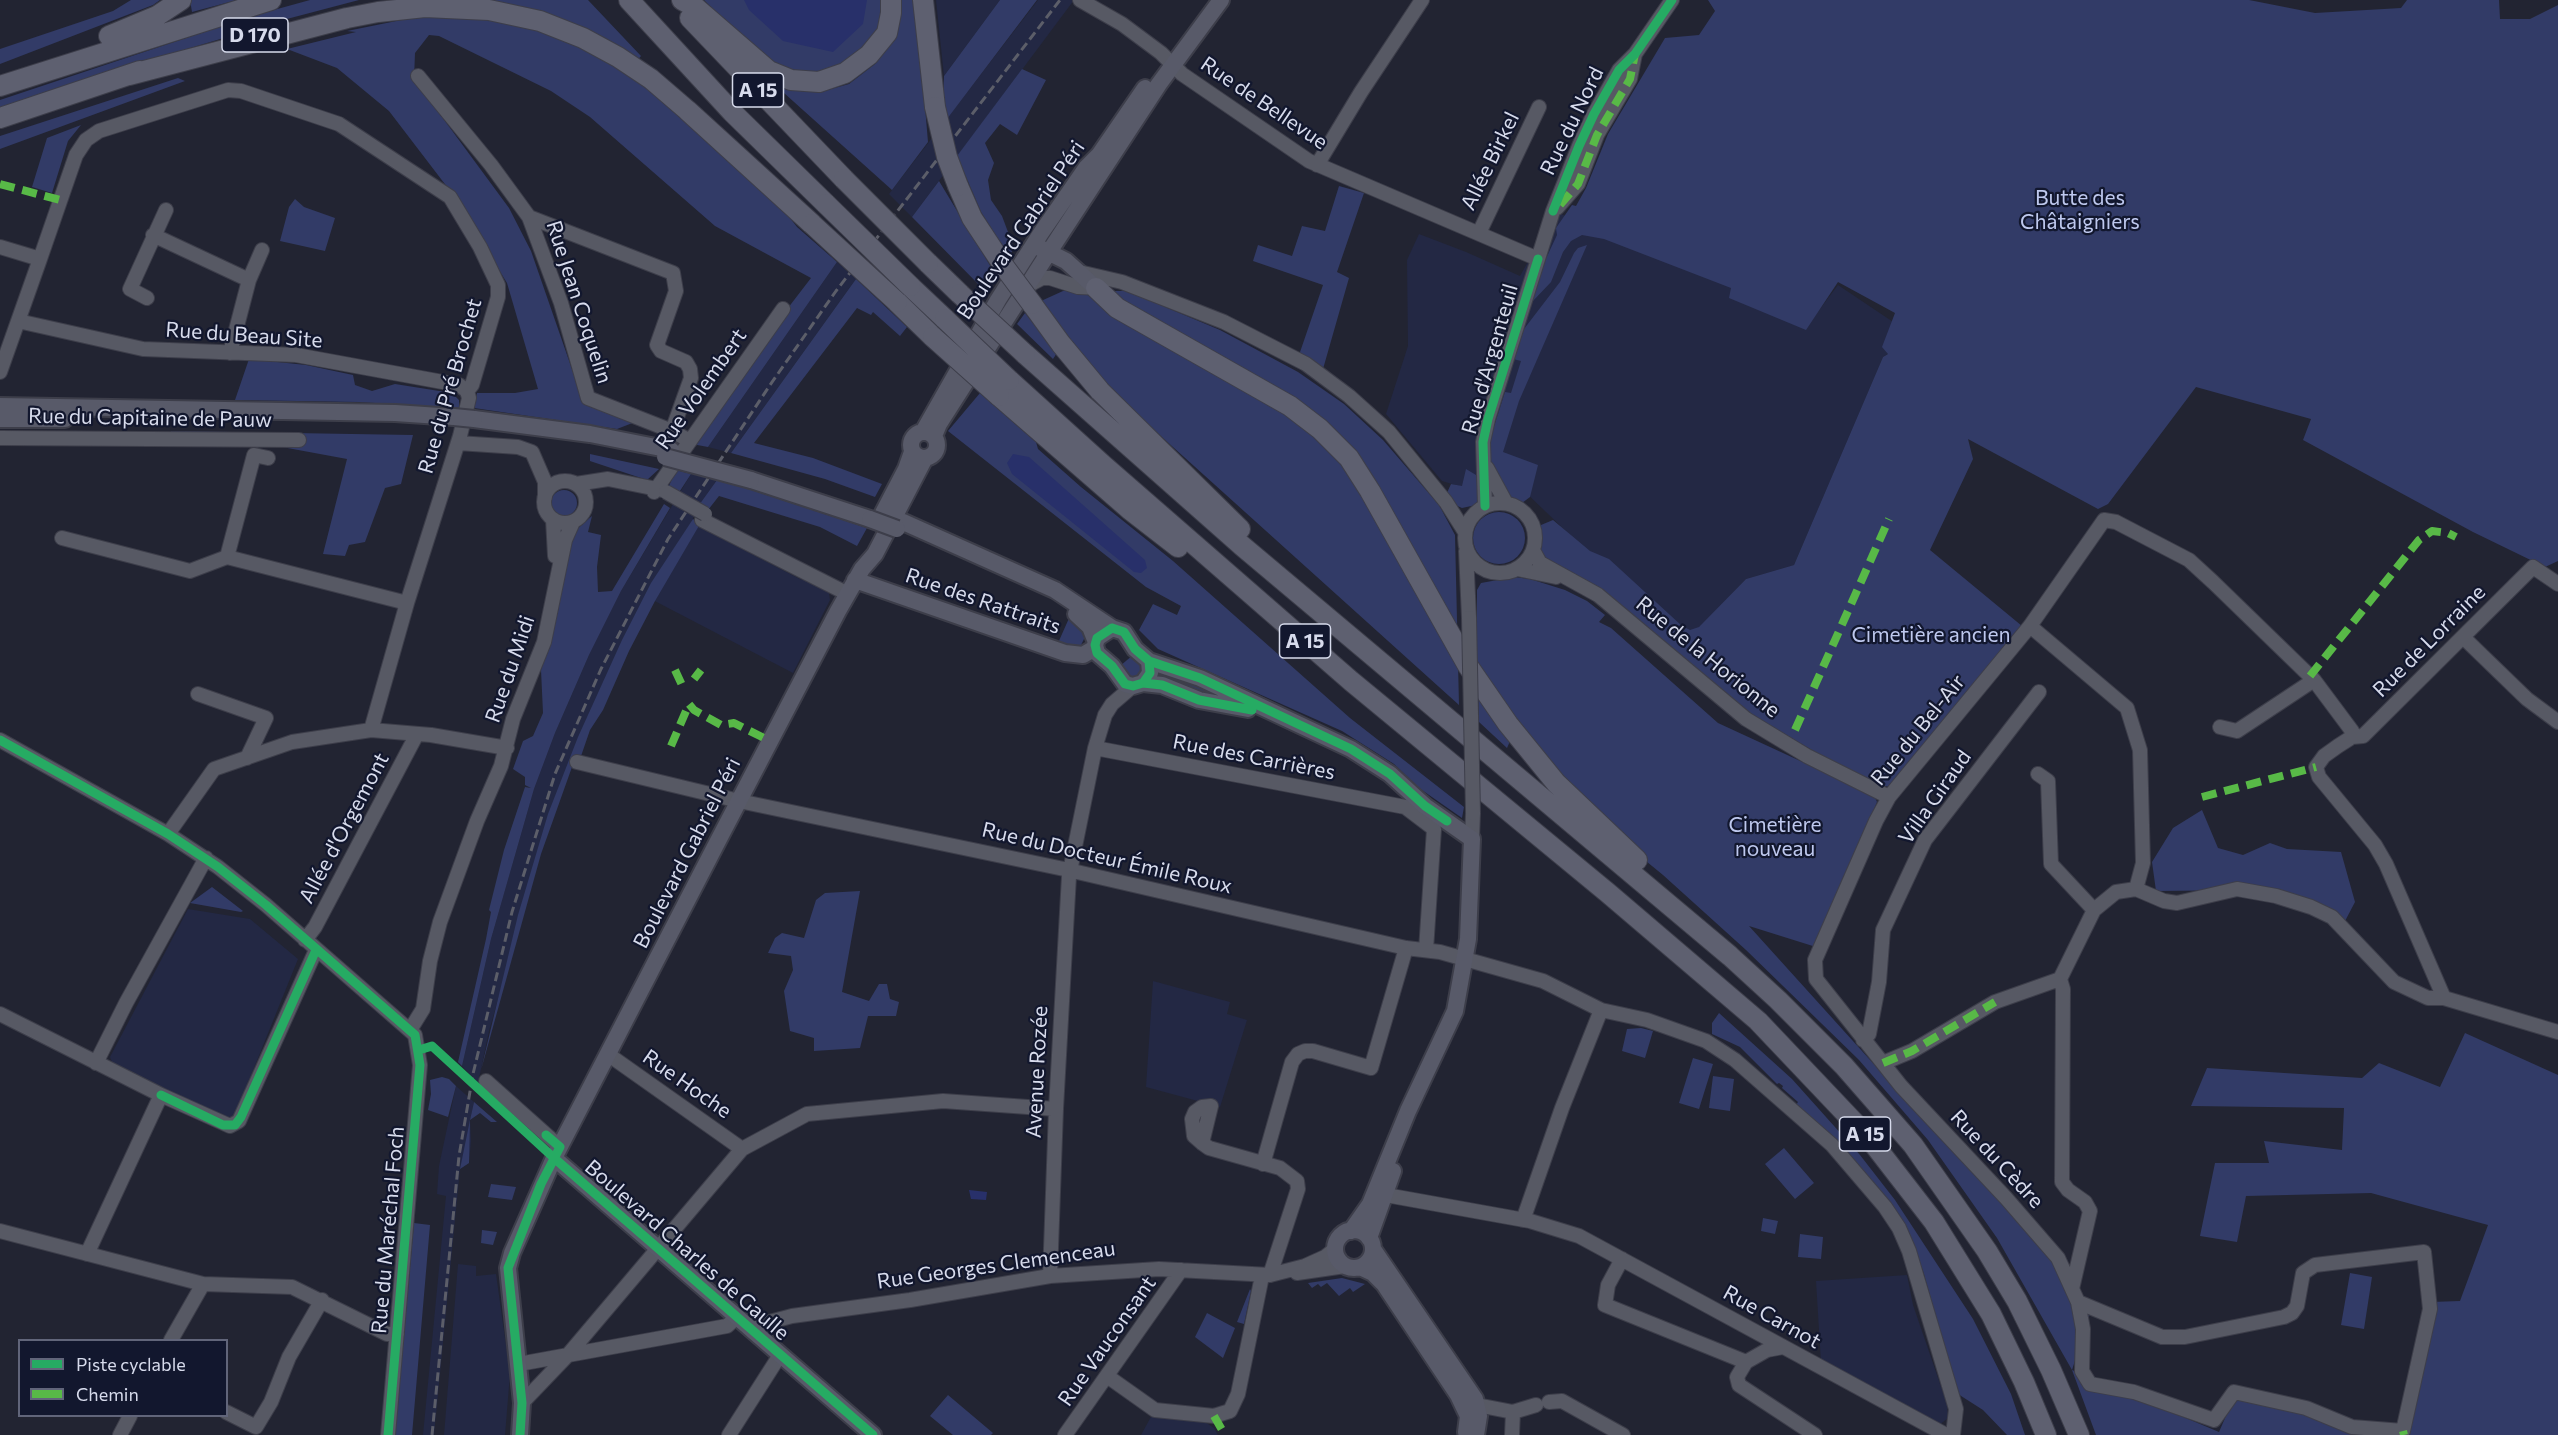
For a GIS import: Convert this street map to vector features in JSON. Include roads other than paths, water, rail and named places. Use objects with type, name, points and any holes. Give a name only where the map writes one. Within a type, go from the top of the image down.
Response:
[{"type":"highway","points":[[0,78],[131,29],[181,0]]},
{"type":"highway","name":"D 170","points":[[0,86],[273,0]]},
{"type":"highway","name":"D 170","points":[[0,118],[270,30],[382,0]]},
{"type":"highway","name":"A 15","points":[[673,0],[844,179],[960,294],[1025,354],[1166,481],[1348,633],[1459,730],[1646,885],[1778,1000],[1844,1066],[1913,1145],[1964,1216],[2016,1301],[2051,1370],[2079,1435]]},
{"type":"highway","points":[[682,0],[695,7],[769,71],[791,80],[819,82],[845,73],[869,55],[887,33],[891,0]]},
{"type":"highway","points":[[923,0],[935,107],[946,156],[972,218],[1003,265],[1030,294],[1060,344],[1100,391],[1348,633]]},
{"type":"highway","name":"A 15","points":[[632,4],[732,112],[945,319],[1004,388],[1104,465],[1351,681],[1608,893],[1758,1021],[1869,1138],[1935,1222],[1991,1314],[2024,1382],[2046,1435]]},
{"type":"highway","points":[[129,75],[378,12],[425,8],[489,10],[540,21],[583,38],[618,57],[651,79],[933,337],[1004,388]]},
{"type":"highway","points":[[1096,288],[1118,308],[1290,406],[1320,429],[1349,458],[1370,490],[1468,666],[1508,724],[1556,783],[1644,867],[1646,885]]},
{"type":"main road","points":[[1170,63],[1208,0]]},
{"type":"main road","points":[[1170,63],[1221,0]]},
{"type":"main road","name":"Boulevard Gabriel Péri","points":[[928,434],[939,423],[1030,294],[1038,259],[1086,168],[1104,159],[1170,63]]},
{"type":"main road","points":[[1038,259],[1079,272],[1096,288]]},
{"type":"main road","name":"Boulevard Gabriel Péri","points":[[928,434],[998,300],[1038,259]]},
{"type":"main road","points":[[0,406],[395,413],[453,422]]},
{"type":"main road","points":[[0,419],[473,423],[549,432],[668,454],[754,476],[872,515],[1054,590],[1112,628],[1124,632],[1135,649],[1149,661],[1200,678],[1351,749],[1382,768],[1425,806],[1472,839],[1471,892],[1465,959],[1453,1016],[1405,1117],[1370,1204],[1352,1231],[1340,1237],[1335,1249],[1339,1261],[1373,1272],[1384,1284],[1464,1404],[1468,1416],[1465,1435]]},
{"type":"main road","points":[[916,434],[928,434],[937,443],[936,451],[931,456],[919,455],[912,440],[916,434]]},
{"type":"main road","name":"Boulevard Gabriel Péri","points":[[520,1435],[522,1403],[508,1268],[512,1253],[557,1153],[855,581],[864,551],[906,469],[919,455]]},
{"type":"main road","points":[[899,525],[1065,607],[1087,623],[1098,655],[1114,669],[1121,681],[1162,686],[1199,699],[1249,709],[1304,726]]},
{"type":"main road","name":"Rue des Rattraits","points":[[855,581],[1065,653],[1083,655],[1095,645]]},
{"type":"main road","points":[[1095,645],[1100,635],[1112,628]]},
{"type":"main road","points":[[1138,684],[1150,673],[1149,661]]},
{"type":"main road","points":[[1353,1266],[1369,1260],[1373,1223],[1386,1195],[1405,1117]]},
{"type":"main road","name":"Boulevard Charles de Gaulle","points":[[557,1153],[657,1248],[873,1435]]},
{"type":"main road","points":[[1352,1231],[1359,1232],[1371,1244],[1477,1405],[1479,1416],[1476,1435]]},
{"type":"street","points":[[1317,165],[1361,92],[1422,0]]},
{"type":"street","name":"Rue du Nord","points":[[1538,259],[1553,211],[1578,184],[1597,135],[1630,78],[1635,54],[1672,0]]},
{"type":"street","name":"Rue de Bellevue","points":[[1084,2],[1122,24],[1170,63],[1317,165],[1538,259]]},
{"type":"street","name":"Rue Jean Coquelin","points":[[418,76],[491,165],[530,217],[561,303],[588,398],[672,431],[690,441]]},
{"type":"street","name":"Rue du Pré Brochet","points":[[0,372],[76,155],[99,131],[228,90],[241,91],[339,124],[450,197],[480,247],[498,285],[498,297],[476,374],[467,391],[469,398],[458,442],[407,603],[371,730]]},
{"type":"street","name":"Allée Birkel","points":[[1479,232],[1539,107]]},
{"type":"street","points":[[147,298],[130,289],[166,210]]},
{"type":"street","points":[[530,217],[674,273],[676,291],[657,345],[661,351],[686,362],[691,378],[672,431]]},
{"type":"street","points":[[153,235],[249,280]]},
{"type":"street","points":[[0,247],[40,259]]},
{"type":"street","points":[[230,353],[249,280],[262,250]]},
{"type":"street","points":[[1038,259],[1078,287],[1125,288],[1157,296]]},
{"type":"street","name":"Rue d'Argenteuil","points":[[1485,506],[1483,442],[1488,419],[1538,259]]},
{"type":"street","points":[[1079,272],[1122,282],[1157,296],[1245,332],[1306,364],[1349,396],[1389,432],[1446,501],[1465,532]]},
{"type":"street","name":"Rue Volembert","points":[[657,491],[783,309]]},
{"type":"street","name":"Rue du Beau Site","points":[[18,321],[143,349],[296,355],[459,385],[467,391]]},
{"type":"street","name":"Rue du Capitaine de Pauw","points":[[0,438],[299,441]]},
{"type":"street","points":[[458,442],[518,447],[532,452],[545,482],[546,510],[553,519],[562,523],[573,522],[583,513],[586,501],[596,489],[617,480]]},
{"type":"street","points":[[227,557],[254,454],[268,458]]},
{"type":"street","name":"Rue d'Argenteuil","points":[[1485,464],[1506,503]]},
{"type":"street","points":[[545,498],[548,490],[560,482],[576,484],[617,480],[657,491],[762,548],[855,581]]},
{"type":"street","points":[[576,484],[586,501]]},
{"type":"street","points":[[1446,501],[1459,511],[1472,515]]},
{"type":"street","points":[[1466,550],[1474,562],[1486,571],[1508,573],[1527,561],[1533,550],[1535,537],[1532,524],[1519,508],[1506,503],[1485,506],[1472,515],[1465,532],[1469,618],[1472,839]]},
{"type":"street","name":"Rue du Midi","points":[[552,603],[556,540],[553,519]]},
{"type":"street","name":"Rue du Bel-Air","points":[[1817,956],[1876,821],[1889,797],[2030,626],[2104,520],[2116,522],[2189,560],[2314,680]]},
{"type":"street","name":"Rue du Midi","points":[[410,1030],[423,1009],[430,961],[444,912],[480,812],[501,766],[513,719],[544,642],[565,540],[573,522]]},
{"type":"street","points":[[62,538],[190,572],[227,557],[407,603]]},
{"type":"street","name":"Rue de la Horionne","points":[[1533,550],[1540,563],[1598,595],[1746,719],[1807,756],[1889,797]]},
{"type":"street","name":"Rue de Lorraine","points":[[2444,999],[2386,864],[2375,845],[2316,773],[2316,767],[2324,756],[2352,737],[2363,736],[2533,567],[2558,584]]},
{"type":"street","name":"Rue de la Horionne","points":[[1517,569],[1567,579]]},
{"type":"street","points":[[1467,592],[1475,579],[1486,571]]},
{"type":"street","points":[[2030,626],[2127,708],[2139,750],[2143,863],[2136,889]]},
{"type":"street","points":[[2464,638],[2527,699],[2558,722]]},
{"type":"street","points":[[2220,727],[2237,731],[2314,680],[2352,731],[2352,737]]},
{"type":"street","name":"Avenue Rozée","points":[[1050,1276],[1056,1109],[1070,870],[1095,748],[1107,711],[1138,684]]},
{"type":"street","name":"Villa Giraud","points":[[1863,1040],[1869,1034],[1880,982],[1883,930],[1925,840],[2039,692]]},
{"type":"street","points":[[198,694],[266,718],[247,758]]},
{"type":"street","points":[[168,834],[214,769],[292,742],[371,730],[417,734],[507,748]]},
{"type":"street","name":"Allée d'Orgemont","points":[[305,940],[315,927],[417,734]]},
{"type":"street","points":[[0,740],[168,834],[206,858],[241,884],[410,1030]]},
{"type":"street","name":"Rue des Carrières","points":[[1095,748],[1405,807],[1434,829],[1426,950]]},
{"type":"street","name":"Rue du Docteur Émile Roux","points":[[577,762],[739,801],[1070,870],[1407,948],[1465,959],[1543,981],[1601,1010],[1647,1020],[1706,1041],[1735,1060],[1832,1145],[1885,1207],[1899,1227],[1909,1251],[1956,1410],[1953,1435]]},
{"type":"street","points":[[2038,774],[2048,781],[2051,864],[2094,910]]},
{"type":"street","points":[[96,1063],[126,1003],[206,858]]},
{"type":"street","points":[[2072,1289],[2090,1210],[2085,1202],[2068,1190],[2062,1182],[2063,989],[2060,978],[2094,910],[2116,892],[2136,889],[2164,901],[2177,903],[2237,889],[2276,896],[2311,907],[2332,917],[2394,982],[2428,998],[2444,999],[2558,1032]]},
{"type":"street","points":[[1263,1164],[1292,1062],[1298,1054],[1313,1051],[1371,1068],[1407,948]]},
{"type":"street","points":[[0,1014],[224,1125],[235,1125],[241,1117],[316,950]]},
{"type":"street","name":"Rue du Cèdre","points":[[1817,956],[1814,967],[1816,979],[1863,1040],[1901,1086],[2006,1198],[2058,1258],[2078,1302],[2083,1329],[2082,1371],[2090,1384],[2134,1392],[2214,1419],[2234,1392],[2306,1408],[2352,1427],[2403,1431],[2430,1309],[2424,1252],[2315,1265],[2303,1273],[2297,1306],[2292,1313],[2284,1317],[2186,1337],[2162,1337],[2078,1302]]},
{"type":"street","points":[[1883,1063],[1912,1051],[1995,1002],[2060,978]]},
{"type":"street","points":[[1523,1220],[1601,1010]]},
{"type":"street","name":"Rue du Maréchal Foch","points":[[388,1435],[420,1065],[418,1046],[410,1030]]},
{"type":"street","name":"Rue Hoche","points":[[609,1055],[742,1149]]},
{"type":"street","name":"Boulevard Charles de Gaulle","points":[[486,1081],[557,1153]]},
{"type":"street","points":[[87,1254],[161,1095]]},
{"type":"street","points":[[522,1403],[567,1356],[742,1149],[807,1114],[943,1101],[1056,1109]]},
{"type":"street","points":[[1107,1376],[1155,1410],[1214,1416],[1230,1411],[1238,1394],[1266,1275],[1298,1189],[1297,1181],[1280,1168],[1209,1148],[1202,1143]]},
{"type":"street","points":[[1370,1204],[1386,1195]]},
{"type":"street","name":"Rue Carnot","points":[[1386,1195],[1556,1227],[1579,1236],[1946,1435]]},
{"type":"street","points":[[0,1232],[203,1284],[292,1287],[387,1334],[397,1335]]},
{"type":"street","name":"Rue Georges Clemenceau","points":[[1286,1272],[1325,1257],[1335,1249]]},
{"type":"street","points":[[1622,1259],[1608,1285],[1605,1305],[1746,1362]]},
{"type":"street","name":"Rue Georges Clemenceau","points":[[753,1332],[762,1323],[792,1316],[910,1300],[1050,1276],[1142,1269],[1266,1275],[1353,1266]]},
{"type":"street","name":"Rue Vauconsant","points":[[1065,1435],[1181,1270]]},
{"type":"street","points":[[172,1339],[203,1284]]},
{"type":"street","points":[[228,1413],[255,1427],[272,1402],[289,1357],[322,1300]]},
{"type":"street","points":[[519,1364],[727,1326],[737,1317]]},
{"type":"street","points":[[1783,1347],[1767,1350],[1746,1362],[1737,1377],[1739,1384],[1815,1435]]},
{"type":"street","points":[[729,1435],[780,1355]]},
{"type":"street","points":[[1477,1405],[1513,1412],[1543,1403],[1562,1401],[1623,1435]]},
{"type":"street","points":[[1513,1412],[1514,1434]]},
{"type":"street","points":[[120,1435],[129,1417]]},
{"type":"railway","points":[[432,1435],[459,1156],[473,1074],[512,912],[555,774],[601,669],[668,539],[770,385],[836,291],[1060,0]]},
{"type":"park label","name":"Butte des Châtaigniers","points":[[2080,210]]},
{"type":"park label","name":"Cimetière ancien","points":[[1931,635]]},
{"type":"park label","name":"Cimetière nouveau","points":[[1775,837]]}]
